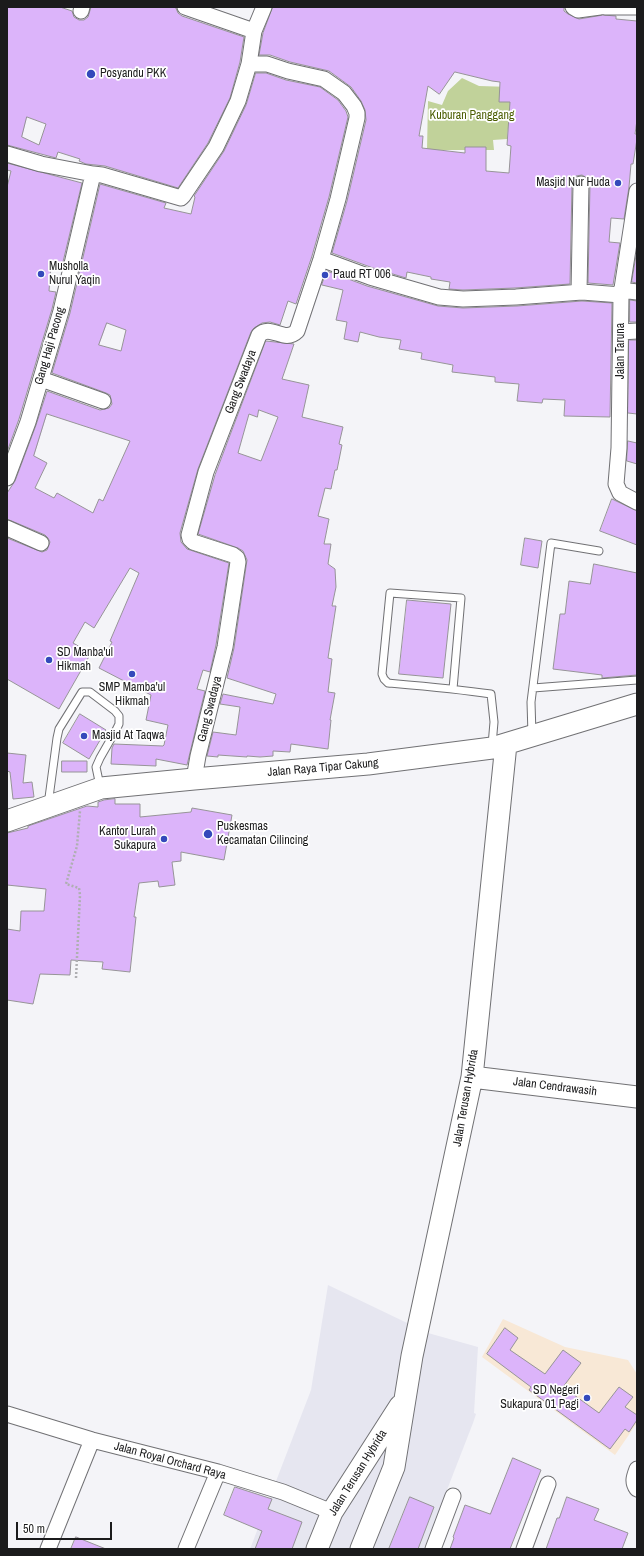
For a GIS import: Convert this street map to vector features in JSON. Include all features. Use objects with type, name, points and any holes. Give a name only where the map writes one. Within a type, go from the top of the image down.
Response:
[{"type":"street","points":[[185,7],[254,31]]},
{"type":"street","points":[[7,154],[48,165],[97,174],[181,198],[216,147],[238,101],[249,64],[254,31],[264,7]]},
{"type":"street","points":[[573,7],[578,10],[600,7]]},
{"type":"street","points":[[605,7],[637,7]]},
{"type":"street","name":"Gang Swadaya","points":[[194,779],[198,756],[225,647],[238,562],[237,558],[233,555],[193,542],[190,539],[190,534],[206,472],[259,335],[262,332],[271,331],[288,336],[297,331],[321,259],[338,199],[357,113],[344,93],[324,79],[288,71],[267,64],[249,64]]},
{"type":"street","name":"Gang Haji Pacong","points":[[7,478],[28,422],[41,379],[61,311],[97,174]]},
{"type":"street","points":[[579,292],[581,184]]},
{"type":"street","name":"Jalan Taruna","points":[[637,191],[621,293],[619,448],[616,484],[620,492],[637,502]]},
{"type":"street","points":[[321,259],[370,277],[438,297],[463,299],[579,292],[637,292]]},
{"type":"street","points":[[621,332],[637,331]]},
{"type":"street","points":[[41,379],[103,401]]},
{"type":"street","points":[[7,528],[42,543]]},
{"type":"street","name":"Jalan Raya Tipar Cakung","points":[[7,821],[101,788],[368,764],[499,746],[637,704]]},
{"type":"street","name":"Jalan Terusan Hybrida","points":[[361,1549],[394,1468],[404,1400],[472,1077],[499,746]]},
{"type":"street","name":"Jalan Cendrawasih","points":[[472,1077],[637,1097]]},
{"type":"street","name":"Jalan Terusan Hybrida","points":[[318,1549],[332,1512],[404,1400]]},
{"type":"street","name":"Jalan Royal Orchard Raya","points":[[7,1414],[92,1440],[218,1472],[283,1492],[332,1512]]},
{"type":"street","points":[[48,1549],[92,1440]]},
{"type":"street","points":[[635,1487],[633,1479],[637,1469]]},
{"type":"street","points":[[186,1549],[218,1472]]},
{"type":"street","points":[[524,1549],[548,1484]]},
{"type":"street","points":[[433,1549],[453,1496]]},
{"type":"lane","points":[[532,736],[531,702],[551,543],[599,551]]},
{"type":"lane","points":[[452,689],[461,598],[390,593],[382,674],[384,679],[388,683],[491,694],[494,722],[499,746]]},
{"type":"lane","points":[[533,688],[637,680]]},
{"type":"lane","points":[[47,807],[59,729],[82,692],[85,691],[90,692],[115,711],[119,716],[119,724],[96,767],[101,788]]},
{"type":"path","points":[[76,978],[80,895],[78,888],[66,884],[78,846],[80,818],[79,795]]},
{"type":"shaded area","points":[[328,1285],[428,1333],[478,1347],[474,1413],[476,1414],[424,1549],[250,1549],[311,1390]]},
{"type":"shaded area","name":"SD Negeri Sukapura 01 Pagi","points":[[503,1319],[565,1347],[628,1360],[637,1374],[637,1423],[615,1455],[482,1357]]},
{"type":"green space","name":"Kuburan Panggang","points":[[462,78],[479,86],[512,87],[507,139],[493,140],[494,150],[427,150],[428,101],[442,105],[448,91]]},
{"type":"building","points":[[7,7],[60,7],[72,11],[74,17],[79,20],[84,20],[88,17],[91,7],[174,7],[182,16],[244,37],[240,62],[230,98],[208,143],[178,188],[105,166],[86,164],[79,161],[80,159],[58,152],[56,158],[7,145]],"holes":[[[27,117],[46,124],[39,145],[22,137]]]},
{"type":"building","points":[[273,7],[564,7],[564,11],[579,19],[603,15],[616,16],[616,19],[637,21],[637,120],[635,134],[637,134],[637,139],[633,164],[631,164],[624,219],[611,218],[609,242],[620,243],[613,285],[588,283],[590,184],[589,179],[582,175],[576,176],[572,184],[570,284],[515,288],[463,290],[449,289],[450,282],[431,279],[431,277],[407,272],[406,278],[332,253],[347,201],[366,120],[365,110],[361,101],[351,87],[329,71],[290,62],[270,55],[259,55],[263,33]],"holes":[[[455,72],[500,82],[499,102],[510,102],[507,145],[511,146],[509,173],[486,171],[486,147],[465,147],[465,153],[422,148],[423,136],[419,136],[428,86],[439,94]]]},
{"type":"building","points":[[256,73],[266,73],[286,80],[320,87],[338,100],[346,111],[348,117],[329,197],[296,304],[288,301],[280,325],[270,322],[262,323],[251,332],[198,469],[180,533],[181,542],[187,549],[229,563],[216,645],[210,672],[203,670],[197,689],[205,691],[187,765],[156,759],[156,766],[111,764],[112,748],[114,744],[163,746],[168,725],[146,720],[151,695],[99,668],[112,642],[110,641],[139,573],[130,568],[94,628],[85,622],[73,643],[91,653],[59,709],[7,679],[7,538],[42,552],[47,550],[50,542],[45,535],[7,519],[7,493],[15,481],[47,391],[100,410],[109,408],[112,404],[110,395],[52,373],[70,313],[100,184],[166,203],[164,208],[191,214],[194,196],[224,151],[246,105]],"holes":[[[107,323],[126,330],[121,351],[99,345]],[[47,414],[130,441],[103,501],[99,499],[93,513],[57,493],[54,498],[35,488],[47,463],[34,456]]]},
{"type":"building","points":[[7,163],[82,183],[62,266],[51,264],[49,291],[56,292],[19,419],[7,452],[7,187],[11,171],[7,170]]},
{"type":"building","points":[[637,250],[637,283],[632,282]]},
{"type":"building","points":[[327,271],[367,286],[438,306],[463,308],[582,301],[612,303],[610,417],[564,416],[565,400],[543,399],[542,403],[517,401],[519,384],[495,382],[495,377],[452,372],[453,365],[421,359],[422,353],[399,349],[401,340],[379,337],[360,332],[358,342],[344,339],[347,322],[336,320],[343,290],[322,285]]},
{"type":"building","points":[[630,300],[637,301],[637,322],[630,322]]},
{"type":"building","points":[[629,340],[637,340],[637,414],[628,413]]},
{"type":"building","points":[[266,341],[294,344],[282,379],[309,385],[302,417],[343,427],[339,444],[342,445],[337,470],[335,470],[331,489],[325,488],[318,516],[329,519],[324,544],[331,544],[328,564],[335,569],[336,587],[332,606],[336,606],[328,658],[332,659],[328,692],[335,693],[330,720],[328,749],[291,744],[290,752],[273,751],[273,756],[207,756],[213,732],[236,735],[240,707],[220,704],[223,694],[273,704],[276,694],[227,678],[234,648],[247,560],[243,551],[238,548],[198,534],[215,475]],"holes":[[[259,410],[278,417],[261,461],[238,453],[249,414],[257,417]]]},
{"type":"building","points":[[628,441],[637,443],[637,464],[627,461]]},
{"type":"building","points":[[612,499],[637,511],[637,545],[600,531]]},
{"type":"building","points":[[525,538],[542,541],[538,568],[521,565]]},
{"type":"building","points":[[594,564],[637,573],[637,675],[602,678],[602,675],[553,669],[560,614],[565,614],[569,581],[590,584]]},
{"type":"building","points":[[407,600],[451,604],[443,678],[399,674]]},
{"type":"building","name":"Masjid At Taqwa","points":[[80,714],[106,730],[89,759],[63,743]]},
{"type":"building","points":[[7,753],[26,755],[23,783],[32,782],[34,797],[13,799],[10,772],[7,771]]},
{"type":"building","points":[[62,761],[87,761],[87,772],[62,772]]},
{"type":"building","points":[[115,799],[115,804],[140,804],[140,817],[191,812],[192,808],[232,815],[224,860],[181,852],[181,861],[172,862],[175,885],[159,887],[158,881],[139,883],[134,917],[136,917],[130,972],[102,969],[103,962],[71,960],[70,975],[40,974],[33,1004],[7,1000],[7,929],[20,931],[21,911],[44,911],[46,889],[7,885],[7,833],[28,828],[28,826],[87,806],[98,807],[98,802]]},
{"type":"building","points":[[505,1328],[518,1338],[510,1350],[545,1374],[563,1350],[581,1363],[563,1387],[599,1413],[619,1387],[633,1397],[625,1407],[637,1415],[637,1420],[629,1432],[625,1429],[610,1449],[529,1390],[531,1387],[487,1354]]},
{"type":"building","points":[[513,1458],[541,1470],[510,1549],[450,1549],[465,1505],[490,1514]]},
{"type":"building","points":[[235,1487],[272,1499],[268,1509],[302,1522],[292,1549],[255,1549],[262,1531],[224,1515]]},
{"type":"building","points":[[410,1497],[434,1507],[418,1549],[389,1549]]},
{"type":"building","points":[[567,1497],[599,1509],[594,1520],[628,1533],[622,1549],[546,1549],[557,1518],[559,1518]]},
{"type":"building","points":[[76,1537],[106,1549],[71,1549]]},
{"type":"place","name":"Posyandu PKK","points":[[91,74]]},
{"type":"place","name":"Masjid Nur Huda","points":[[618,183]]},
{"type":"place","name":"Musholla Nurul Yaqin","points":[[41,274]]},
{"type":"place","name":"Paud RT 006","points":[[325,275]]},
{"type":"place","name":"SD Manba'ul Hikmah","points":[[49,660]]},
{"type":"place","name":"SMP Mamba'ul Hikmah","points":[[132,674]]},
{"type":"place","name":"Masjid At Taqwa","points":[[84,736]]},
{"type":"place","name":"Puskesmas Kecamatan Cilincing","points":[[208,834]]},
{"type":"place","name":"Kantor Lurah Sukapura","points":[[164,839]]},
{"type":"place","name":"SD Negeri Sukapura 01 Pagi","points":[[587,1398]]}]
